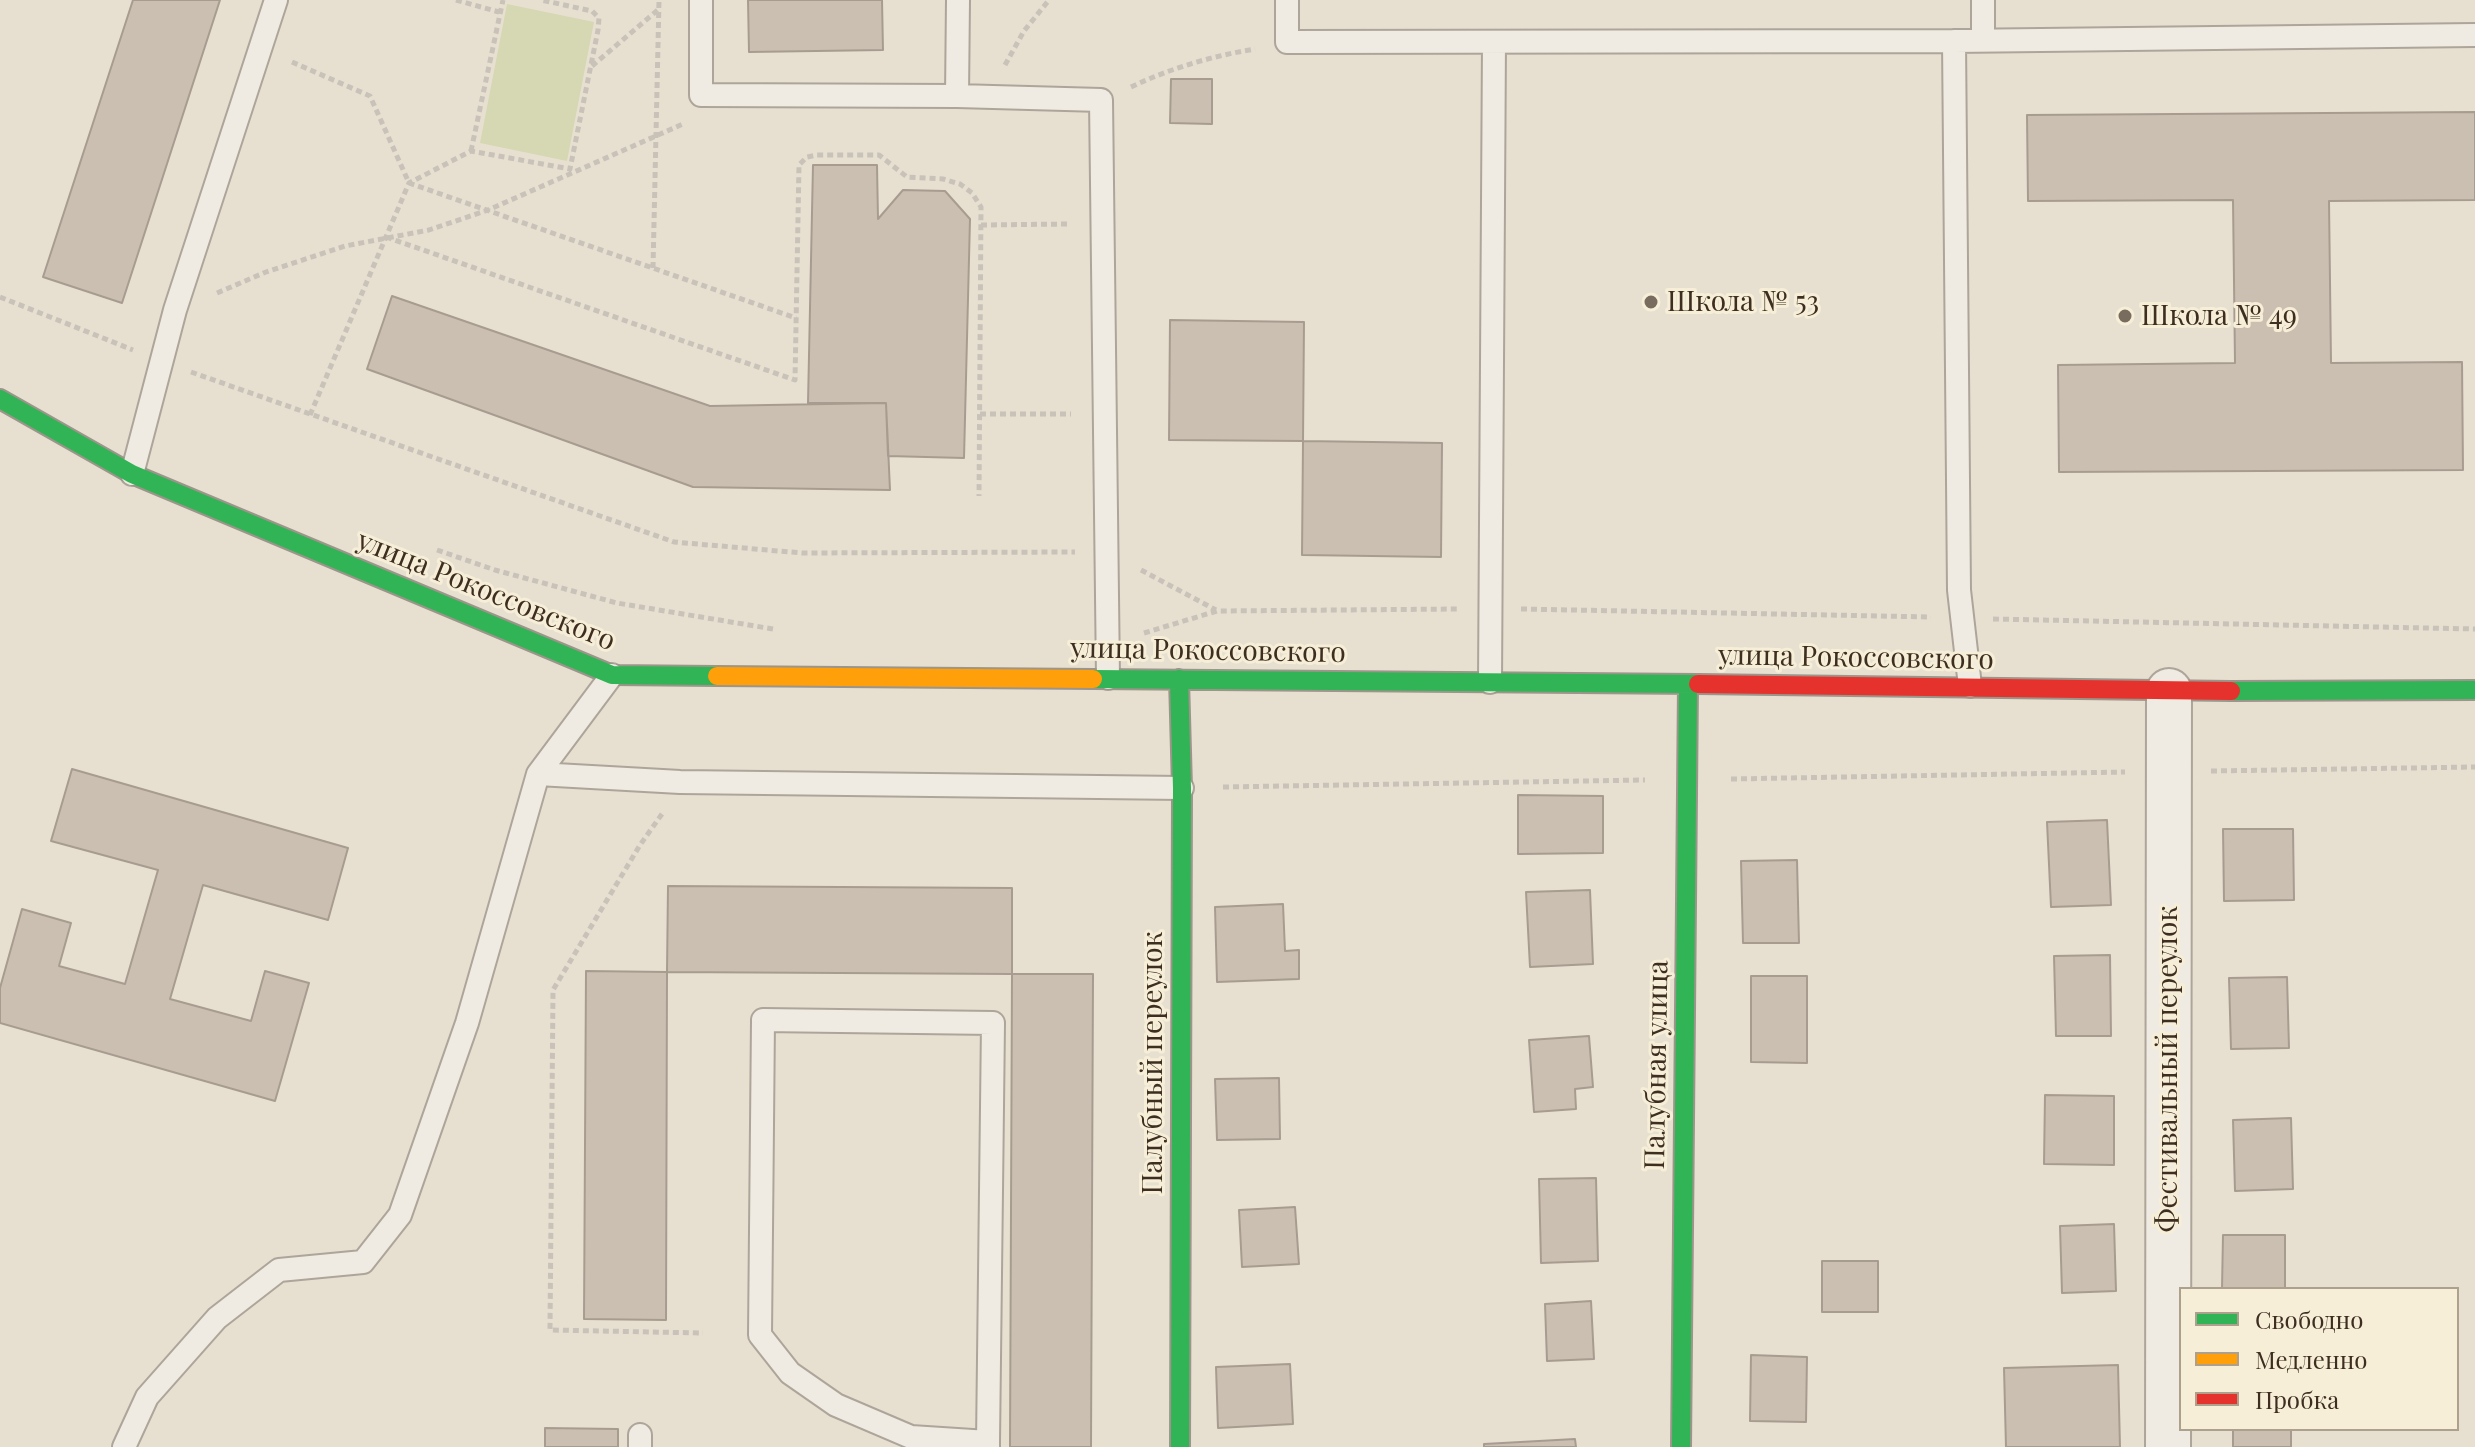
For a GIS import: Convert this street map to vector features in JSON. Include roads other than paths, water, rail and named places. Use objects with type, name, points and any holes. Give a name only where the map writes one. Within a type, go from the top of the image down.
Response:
[{"type":"street","name":"улица Рокоссовского","points":[[0,399],[132,474],[612,675],[1970,686],[2169,691],[2475,690]]},
{"type":"street","name":"Палубный переулок","points":[[1179,679],[1182,788],[1180,1447]]},
{"type":"street","name":"Палубная улица","points":[[1681,1447],[1688,684]]},
{"type":"street","name":"Фестивальный переулок","points":[[2168,1447],[2169,691]]},
{"type":"lane","points":[[132,474],[175,310],[276,0]]},
{"type":"lane","points":[[701,0],[701,95],[1101,100],[1108,678]]},
{"type":"lane","points":[[957,96],[958,0]]},
{"type":"lane","points":[[1287,0],[1287,42],[1954,41],[2475,35]]},
{"type":"lane","points":[[1983,0],[1983,40]]},
{"type":"lane","points":[[1954,41],[1959,590],[1970,686]]},
{"type":"lane","points":[[1490,682],[1494,42]]},
{"type":"lane","points":[[124,1447],[147,1397],[217,1318],[279,1270],[363,1262],[400,1215],[467,1023],[538,774],[612,675]]},
{"type":"lane","points":[[538,774],[680,782],[1182,788]]},
{"type":"lane","points":[[763,1020],[993,1023],[988,1445],[911,1437],[836,1405],[790,1373],[760,1335],[763,1020]]},
{"type":"place","name":"Школа № 53","points":[[1651,302]]},
{"type":"place","name":"Школа № 49","points":[[2125,316]]}]
